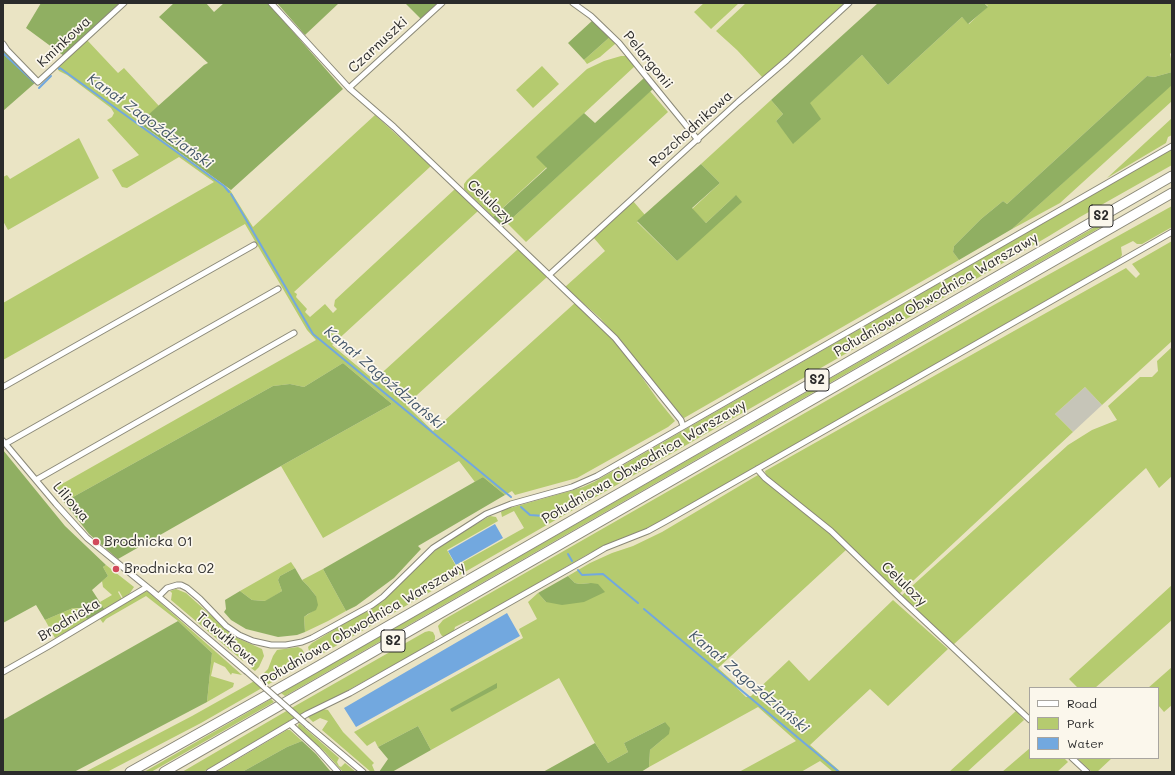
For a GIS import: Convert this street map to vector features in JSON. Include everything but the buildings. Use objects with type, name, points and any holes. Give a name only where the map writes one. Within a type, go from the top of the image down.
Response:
[{"type":"highway","name":"Południowa Obwodnica Warszawy","points":[[130,772],[322,664],[1172,176]]},
{"type":"highway","name":"Południowa Obwodnica Warszawy","points":[[164,772],[1160,200],[1172,195]]},
{"type":"street","name":"Kminkowa","points":[[3,44],[38,82],[124,3]]},
{"type":"street","name":"Celulozy","points":[[271,3],[349,88],[394,126],[615,338],[681,420],[683,426]]},
{"type":"street","name":"Czarnuszki","points":[[349,88],[442,3]]},
{"type":"street","name":"Pelargonii","points":[[573,3],[591,16],[619,43],[698,140]]},
{"type":"street","name":"Rozchodnikowa","points":[[549,275],[849,3]]},
{"type":"street","points":[[158,596],[167,588],[181,585],[187,588],[226,626],[246,638],[271,645],[286,645],[302,642],[372,605],[397,585],[424,555],[486,514],[511,504],[584,483],[1172,146]]},
{"type":"street","points":[[209,772],[316,709],[350,693],[605,548],[648,532],[1172,232]]},
{"type":"street","points":[[3,387],[254,245]]},
{"type":"street","points":[[4,442],[278,289]]},
{"type":"street","points":[[36,480],[294,333]]},
{"type":"street","name":"Liliowa","points":[[4,442],[87,538],[147,587]]},
{"type":"street","name":"Celulozy","points":[[757,469],[765,478],[831,531],[1029,719]]},
{"type":"street","name":"Tawułkowa","points":[[147,587],[362,772]]},
{"type":"street","name":"Brodnicka","points":[[3,672],[47,648],[147,587]]},
{"type":"street","points":[[290,724],[317,749],[338,772]]},
{"type":"street","points":[[1073,759],[1087,772]]},
{"type":"shaded area","points":[[1085,387],[1102,405],[1073,432],[1055,414]]},
{"type":"green space","points":[[41,3],[120,3],[64,56],[26,28]]},
{"type":"green space","points":[[174,3],[206,3],[214,12],[224,3],[268,3],[343,89],[231,190],[139,123],[208,63],[159,17]]},
{"type":"green space","points":[[277,3],[339,3],[305,35]]},
{"type":"green space","points":[[405,3],[438,3],[421,19]]},
{"type":"green space","points":[[704,3],[739,3],[711,29],[694,12]]},
{"type":"green space","points":[[746,3],[847,3],[763,78],[737,50],[716,31]]},
{"type":"green space","points":[[878,3],[984,3],[988,7],[968,24],[962,17],[888,85],[862,55],[810,103],[821,119],[793,144],[776,121],[783,114],[771,100]]},
{"type":"green space","points":[[984,3],[1172,3],[1172,52],[1170,54],[1172,72],[1154,77],[1147,76],[1007,204],[1003,201],[981,219],[954,246],[953,252],[959,260],[684,418],[600,318],[565,287],[605,251],[593,237],[633,201],[645,215],[637,222],[677,261],[736,195],[706,223],[692,209],[720,183],[701,164],[771,100],[783,114],[776,121],[794,143],[809,103],[862,55],[888,85],[962,17],[969,24],[988,6]]},
{"type":"green space","points":[[593,20],[611,36],[584,60],[568,43]]},
{"type":"green space","points":[[611,36],[615,44],[600,57],[587,64],[584,60]]},
{"type":"green space","points":[[87,40],[118,73],[124,68],[159,106],[139,123],[230,190],[253,227],[375,115],[431,166],[294,292],[297,294],[296,297],[307,309],[305,312],[310,317],[325,304],[333,313],[337,309],[334,306],[335,300],[455,189],[478,211],[332,345],[374,380],[518,249],[547,277],[406,405],[433,431],[576,302],[611,336],[675,421],[668,427],[577,478],[515,495],[512,491],[505,495],[483,477],[475,482],[459,461],[323,538],[281,466],[392,404],[343,363],[304,387],[290,384],[273,386],[64,502],[53,489],[316,340],[307,330],[245,224],[3,360],[3,303],[214,182],[179,157],[127,188],[122,187],[112,170],[139,155],[107,120],[112,117],[114,113],[111,108],[67,75],[59,71],[57,68]]},
{"type":"green space","points":[[3,48],[36,82],[3,111]]},
{"type":"green space","points":[[626,56],[635,66],[537,157],[547,167],[493,217],[464,189],[464,184],[467,180],[587,69],[604,61]]},
{"type":"green space","points":[[542,66],[559,84],[533,108],[516,90]]},
{"type":"green space","points":[[1172,72],[1172,85],[1012,229],[959,260],[953,252],[954,246],[981,219],[1003,201],[1007,204],[1147,76],[1154,77]]},
{"type":"green space","points":[[644,78],[653,89],[503,227],[493,217],[547,168],[536,157],[584,113],[595,123]]},
{"type":"green space","points":[[1172,84],[1172,101],[1060,203],[1012,229]]},
{"type":"green space","points":[[650,91],[668,112],[526,242],[507,223]]},
{"type":"green space","points":[[1172,118],[1172,135],[1168,137],[1166,143],[1107,178]]},
{"type":"green space","points":[[79,138],[99,178],[8,230],[3,221],[3,177],[7,175],[10,179]]},
{"type":"green space","points":[[1172,149],[1172,165],[320,655],[314,656],[309,651],[308,647],[312,643],[383,600],[429,555],[451,539],[490,516],[496,517],[498,521],[447,550],[456,566],[524,528],[514,511],[502,517],[501,512],[503,510],[583,487],[594,482]]},
{"type":"green space","points":[[701,164],[720,183],[692,208],[706,223],[736,195],[742,202],[677,261],[637,221]]},
{"type":"green space","points":[[1172,206],[1172,227],[1142,244],[1137,244],[1133,241],[1121,247],[1122,255],[1120,258],[647,530],[590,553],[472,621],[467,621],[455,627],[454,631],[445,636],[442,636],[440,633],[438,626],[443,620],[992,306]]},
{"type":"green space","points":[[1102,223],[1103,226],[285,696],[281,693]]},
{"type":"green space","points":[[1172,241],[1172,341],[1102,405],[1085,387],[1055,414],[1073,432],[899,594],[835,531],[766,476],[765,471],[1126,268],[1136,278],[1140,274],[1132,264]]},
{"type":"green space","points":[[1172,347],[1172,476],[1159,488],[1146,468],[953,645],[901,596],[1068,445],[1092,430],[1117,420],[1108,406],[1140,377],[1152,377],[1158,371],[1157,361]]},
{"type":"green space","points":[[343,363],[392,404],[118,559],[89,534],[64,502],[273,386],[290,384],[304,387]]},
{"type":"green space","points":[[3,450],[65,526],[106,565],[103,567],[108,576],[92,590],[105,610],[88,620],[80,609],[73,608],[45,620],[36,605],[3,623]]},
{"type":"green space","points":[[758,475],[838,539],[846,550],[718,668],[737,685],[736,687],[746,697],[751,696],[789,660],[809,681],[893,600],[948,649],[888,706],[870,689],[810,745],[841,772],[833,772],[820,761],[801,772],[739,772],[796,741],[758,707],[649,767],[650,750],[663,739],[665,722],[624,743],[628,752],[608,763],[595,743],[559,678],[431,750],[418,726],[378,747],[375,741],[367,746],[354,732],[523,638],[519,629],[537,619],[528,602],[538,593],[546,602],[591,583],[575,583],[568,576],[590,563],[612,553],[633,546],[662,532]]},
{"type":"green space","points":[[483,477],[505,495],[418,546],[421,549],[394,578],[356,606],[346,611],[323,569]]},
{"type":"green space","points":[[291,562],[295,568],[280,576],[278,580],[282,591],[266,601],[252,600],[240,591]]},
{"type":"green space","points":[[106,565],[134,587],[130,593],[123,598],[119,591],[118,592],[122,599],[105,610],[100,602],[112,595],[103,587],[102,581],[108,576],[103,567]]},
{"type":"green space","points":[[295,568],[302,580],[316,596],[318,605],[316,610],[304,617],[305,632],[297,635],[278,637],[246,629],[231,620],[224,612],[226,609],[225,600],[240,591],[252,600],[265,601],[282,591],[278,580],[280,576]]},
{"type":"green space","points":[[323,569],[346,611],[305,632],[304,617],[313,611],[316,596],[302,580]]},
{"type":"green space","points":[[568,576],[575,583],[598,584],[605,592],[584,602],[562,605],[546,602],[538,593]]},
{"type":"green space","points":[[1172,585],[1172,620],[1096,687],[1077,687],[1069,679]]},
{"type":"green space","points":[[176,589],[186,593],[235,637],[262,649],[264,656],[259,667],[255,671],[251,668],[253,661],[249,655],[243,661],[171,600],[172,593],[170,591]]},
{"type":"green space","points":[[147,591],[242,675],[232,673],[231,675],[225,667],[214,662],[211,676],[234,683],[233,687],[207,702],[212,653],[178,621],[146,596],[106,619],[103,623],[100,619]]},
{"type":"green space","points":[[73,608],[80,609],[88,620],[55,638],[45,620]]},
{"type":"green space","points":[[178,621],[212,653],[207,702],[74,772],[3,772],[3,720]]},
{"type":"green space","points":[[429,631],[433,632],[435,636],[433,643],[336,697],[303,713],[203,772],[182,772],[295,706]]},
{"type":"green space","points":[[298,647],[302,649],[307,658],[302,665],[201,723],[107,772],[85,772],[192,716],[258,679],[268,669],[277,650]]},
{"type":"green space","points":[[1172,667],[1172,705],[1164,712],[1159,706],[1159,687],[1149,687]]},
{"type":"green space","points":[[497,683],[497,688],[452,712],[450,709]]},
{"type":"green space","points":[[271,699],[274,702],[151,772],[144,772]]},
{"type":"green space","points":[[323,709],[328,710],[343,732],[374,763],[372,765],[375,772],[371,772],[322,730],[328,721],[320,718],[313,722],[307,716]]},
{"type":"green space","points":[[1016,711],[1024,720],[967,772],[949,772]]},
{"type":"green space","points":[[665,722],[670,728],[669,734],[650,750],[649,767],[641,772],[543,772],[595,743],[608,763],[628,752],[624,743]]},
{"type":"green space","points":[[299,723],[339,758],[337,762],[339,766],[341,767],[345,763],[356,772],[343,772],[325,752],[299,729]]},
{"type":"green space","points":[[418,726],[431,750],[392,772],[379,772],[388,759],[378,747]]},
{"type":"green space","points":[[287,730],[290,730],[302,741],[287,747],[242,772],[216,772]]},
{"type":"green space","points":[[302,741],[316,754],[331,772],[242,772],[287,747]]},
{"type":"green space","points":[[1029,749],[1029,759],[1065,759],[1068,762],[1057,772],[1002,772]]},
{"type":"green space","points":[[1078,759],[1111,759],[1097,772],[1092,772]]},
{"type":"water","points":[[495,524],[503,538],[456,565],[448,551]]},
{"type":"water","points":[[507,613],[520,636],[356,727],[344,708]]},
{"type":"waterway","name":"Kanał Zagoździański","points":[[3,53],[34,82]]},
{"type":"waterway","name":"Kanał Zagoździański","points":[[59,69],[60,68],[224,186],[229,192]]},
{"type":"waterway","name":"Kanał Zagoździański","points":[[39,88],[51,76]]},
{"type":"waterway","name":"Kanał Zagoździański","points":[[231,194],[313,334],[511,497]]},
{"type":"waterway","name":"Kanał Zagoździański","points":[[521,507],[530,515],[544,516],[547,519]]},
{"type":"waterway","name":"Kanał Zagoździański","points":[[568,554],[572,561]]},
{"type":"waterway","name":"Kanał Zagoździański","points":[[578,570],[582,575],[603,574],[638,603]]},
{"type":"waterway","name":"Kanał Zagoździański","points":[[644,609],[839,772]]},
{"type":"place","name":"Brodnicka 01","points":[[96,542]]},
{"type":"place","name":"Brodnicka 02","points":[[116,569]]}]
